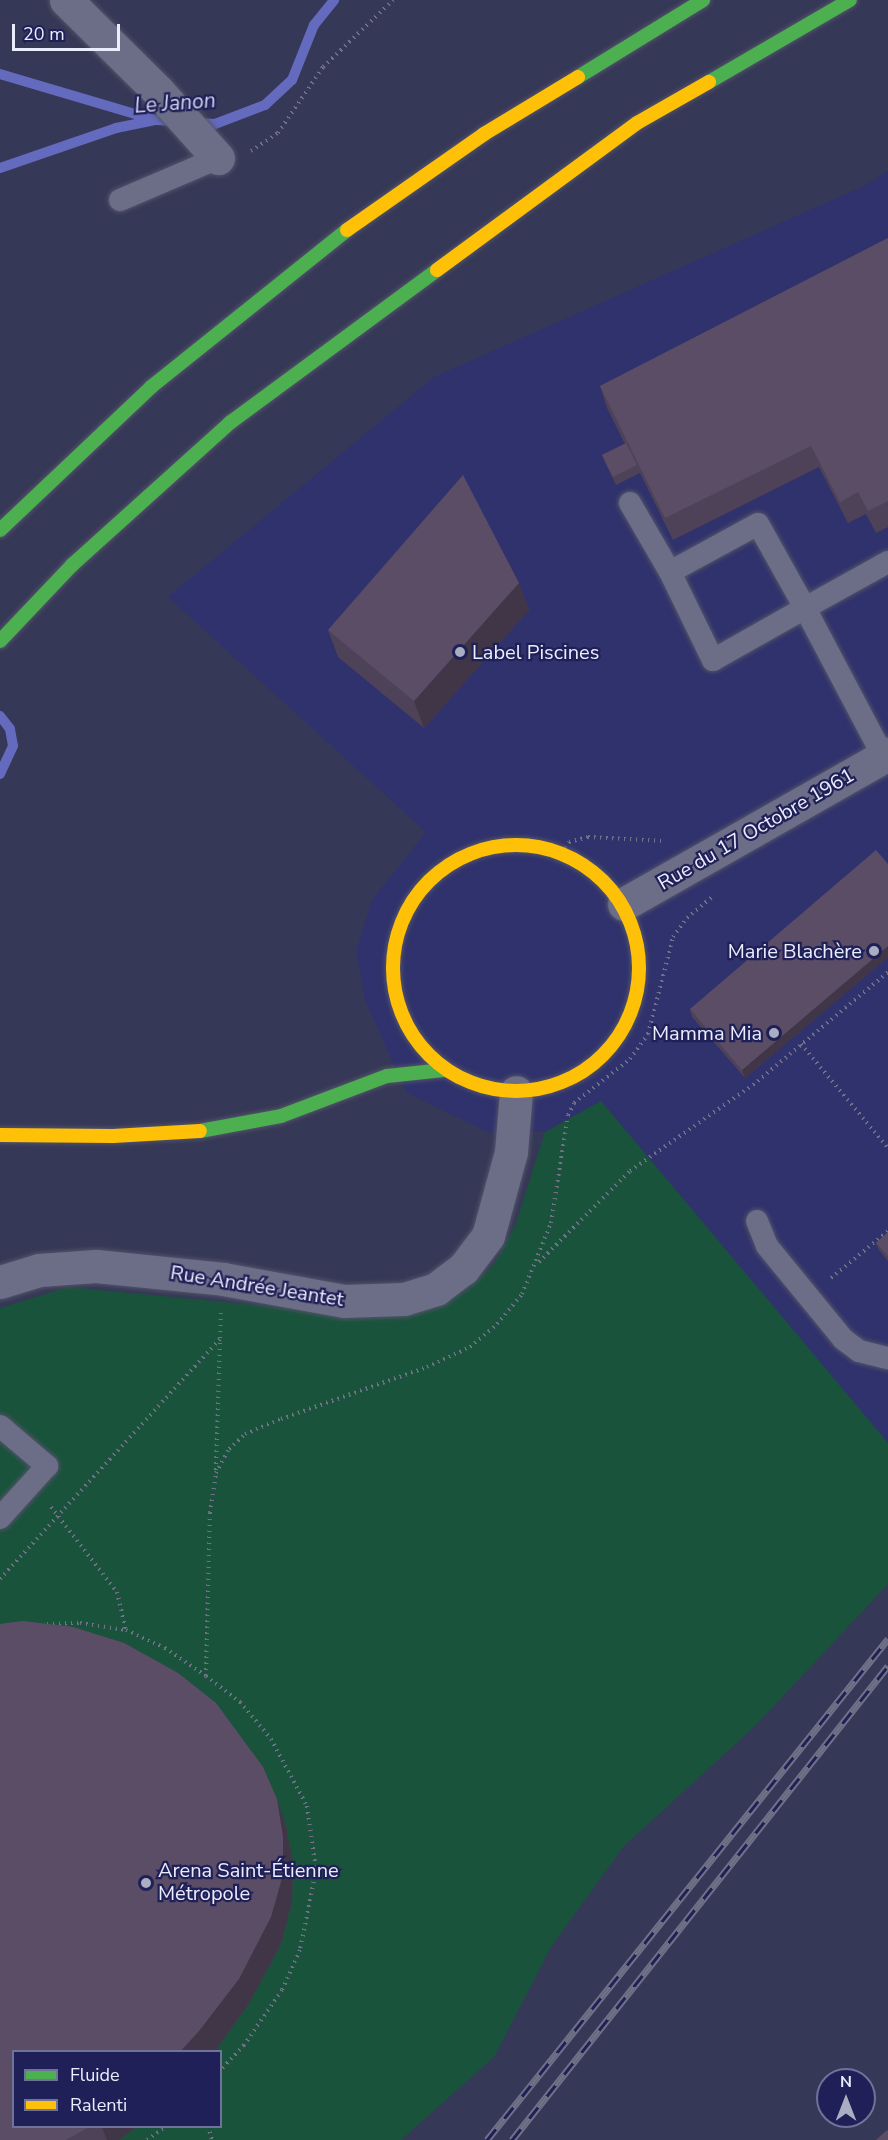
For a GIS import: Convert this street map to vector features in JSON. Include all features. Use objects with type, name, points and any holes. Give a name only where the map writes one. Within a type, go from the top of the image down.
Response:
[{"type":"main road","points":[[0,530],[152,387],[367,214],[484,134],[703,0]]},
{"type":"main road","points":[[0,642],[72,565],[231,422],[637,123],[850,0]]},
{"type":"main road","points":[[525,845],[562,853],[595,872],[624,904],[637,937],[640,979],[629,1019],[605,1053],[572,1078],[516,1092],[496,1089],[444,1070],[423,1052],[409,1028],[396,993],[394,955],[403,919],[423,887],[452,862],[487,848],[525,845]]},
{"type":"main road","points":[[0,1135],[113,1136],[216,1130],[281,1116],[387,1076],[444,1070]]},
{"type":"street","points":[[66,0],[158,91],[210,149]]},
{"type":"street","name":"Rue du 17 Octobre 1961","points":[[624,904],[886,755]]},
{"type":"street","name":"Rue Andrée Jeantet","points":[[0,1282],[39,1270],[96,1266],[223,1279],[344,1301],[404,1299],[436,1289],[463,1269],[488,1236],[511,1152],[516,1092]]},
{"type":"lane","points":[[120,200],[210,149]]},
{"type":"lane","points":[[630,503],[670,572],[713,660],[888,562]]},
{"type":"lane","points":[[670,572],[758,524],[886,755]]},
{"type":"lane","points":[[757,1221],[767,1246],[851,1346],[874,1357],[888,1358]]},
{"type":"lane","points":[[0,1426],[46,1466],[0,1518]]},
{"type":"path","points":[[210,149],[261,147],[278,133],[323,67],[393,0]]},
{"type":"path","points":[[536,1265],[630,1171],[753,1085],[888,972]]},
{"type":"path","points":[[801,1044],[888,1148]]},
{"type":"path","points":[[808,1297],[888,1231]]},
{"type":"path","points":[[216,1473],[223,1279]]},
{"type":"path","points":[[0,1579],[62,1516],[220,1339]]},
{"type":"path","points":[[29,1486],[62,1516],[117,1593],[126,1630]]},
{"type":"path","points":[[36,1625],[80,1623],[126,1630],[165,1648],[240,1702],[271,1738],[307,1806],[316,1870],[300,1950],[282,1990],[244,2045],[222,2069]]},
{"type":"path","points":[[147,2140],[165,2128]]},
{"type":"shaded area","points":[[888,171],[888,1443],[601,1101],[545,1132],[485,1131],[406,1092],[365,1000],[356,951],[372,900],[426,832],[168,597],[434,377],[864,186]]},
{"type":"green space","points":[[601,1101],[888,1443],[888,1584],[754,1727],[623,1847],[551,1947],[494,2057],[401,2140],[0,2140],[0,1308],[68,1287],[350,1314],[437,1307],[462,1293],[494,1264],[516,1223],[545,1132]]},
{"type":"building","points":[[888,238],[888,501],[868,511],[858,492],[840,502],[811,446],[665,518],[600,386]]},
{"type":"building","points":[[626,443],[637,465],[613,477],[602,455]]},
{"type":"building","points":[[463,475],[519,583],[414,701],[328,630]]},
{"type":"building","points":[[876,850],[888,864],[888,946],[742,1070],[690,1009]]},
{"type":"building","points":[[888,1232],[888,1256],[876,1243]]},
{"type":"building","name":"Arena Saint-Étienne Métropole","points":[[23,1621],[73,1627],[124,1643],[178,1673],[216,1703],[263,1767],[277,1799],[283,1837],[283,1875],[271,1917],[239,1979],[182,2050],[12,2050],[12,2128],[87,2128],[66,2140],[0,2140],[0,1624]]},
{"type":"building","points":[[887,2130],[888,2140],[876,2140]]},
{"type":"waterway","name":"Le Janon","points":[[197,123],[215,124],[265,105],[292,80],[314,25],[334,0]]},
{"type":"waterway","points":[[0,74],[155,120]]},
{"type":"waterway","name":"Le Janon","points":[[0,168],[116,128],[156,120],[175,121]]},
{"type":"waterway","name":"Le Janon","points":[[0,716],[10,729],[13,746],[0,774]]},
{"type":"railway","points":[[487,2140],[888,1639]]},
{"type":"railway","points":[[512,2140],[888,1666]]},
{"type":"traffic: fast","points":[[578,77],[703,0]]},
{"type":"traffic: fast","points":[[709,82],[850,0]]},
{"type":"traffic: fast","points":[[0,530],[151,387],[347,230]]},
{"type":"traffic: fast","points":[[0,641],[72,565],[231,422],[437,270]]},
{"type":"traffic: fast","points":[[200,1131],[281,1116],[387,1076],[444,1070]]},
{"type":"traffic: slow","points":[[347,230],[484,134],[578,77]]},
{"type":"traffic: slow","points":[[437,270],[637,123],[709,82]]},
{"type":"traffic: slow","points":[[516,845],[540,848],[563,855],[584,866],[603,881],[618,900],[629,921],[636,944],[639,968],[636,992],[629,1015],[618,1036],[603,1055],[584,1070],[563,1081],[540,1088],[516,1091],[492,1088],[469,1081],[448,1070],[429,1055],[414,1036],[403,1015],[396,992],[393,968],[396,944],[403,921],[414,900],[429,881],[448,866],[469,855],[492,848],[516,845]]},
{"type":"traffic: slow","points":[[0,1135],[113,1136],[200,1131]]},
{"type":"place","name":"Label Piscines","points":[[460,652]]},
{"type":"place","name":"Marie Blachère","points":[[874,951]]},
{"type":"place","name":"Mamma Mia","points":[[774,1033]]},
{"type":"place","name":"Arena Saint-Étienne Métropole","points":[[146,1883]]}]
